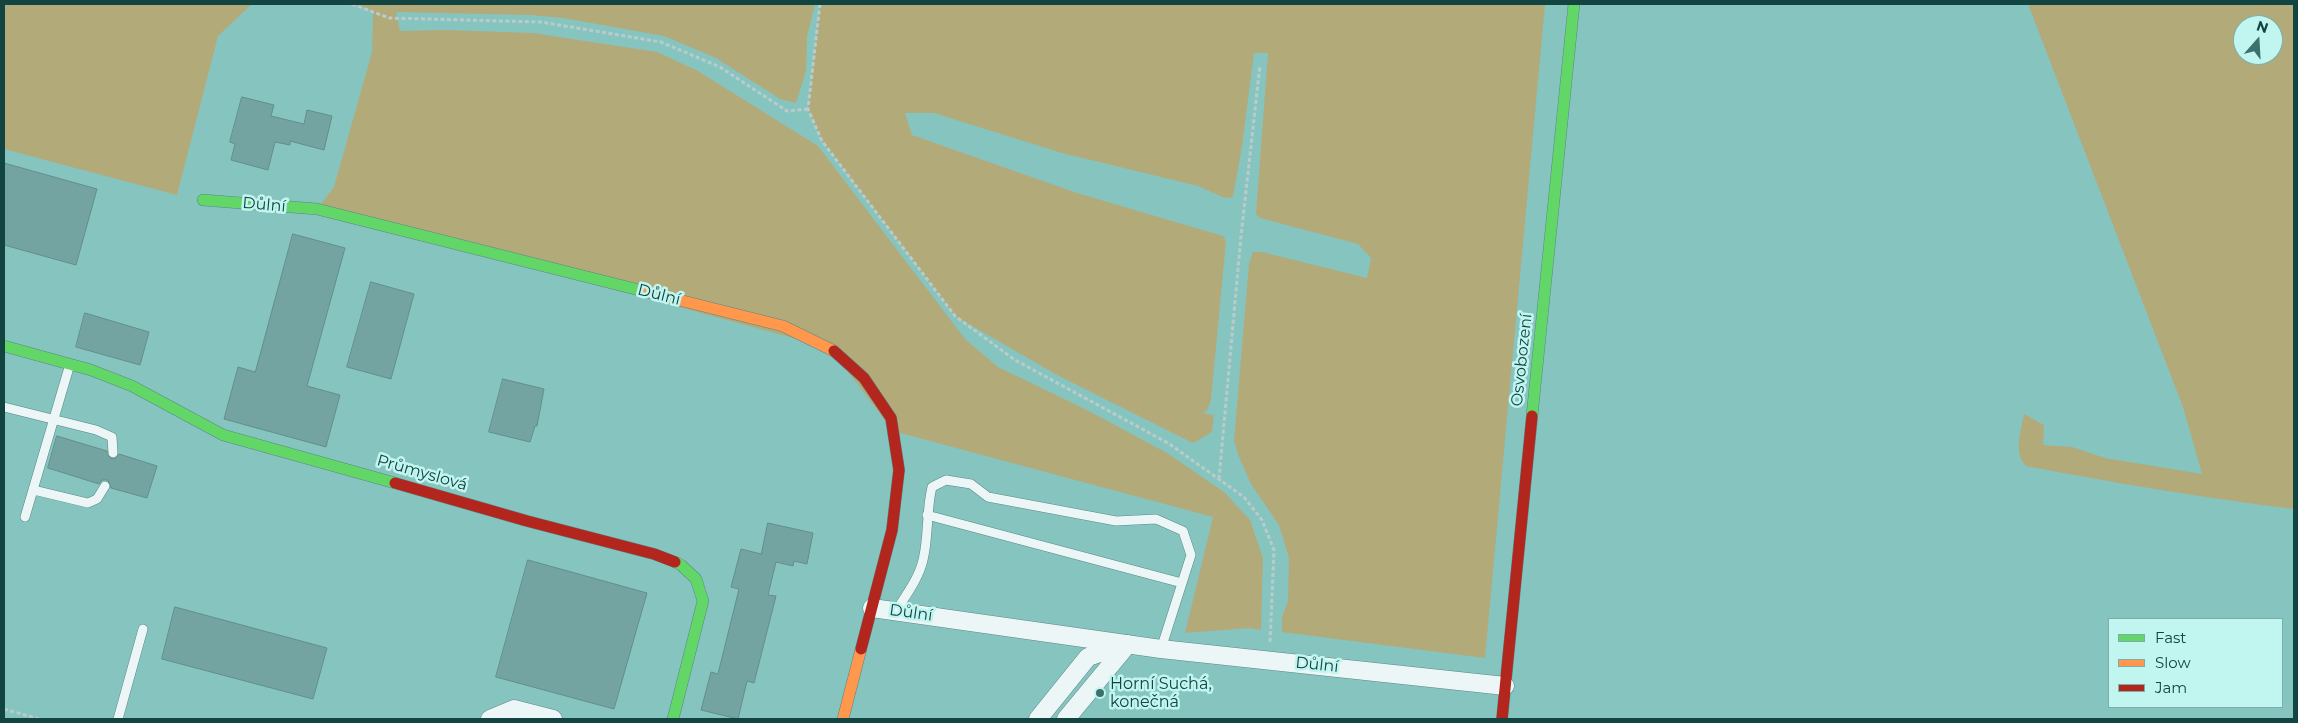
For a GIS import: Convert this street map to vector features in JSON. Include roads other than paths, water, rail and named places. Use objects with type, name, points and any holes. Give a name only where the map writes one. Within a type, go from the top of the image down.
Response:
[{"type":"street","name":"Osvobození","points":[[1502,719],[1574,4]]},
{"type":"street","name":"Důlní","points":[[203,200],[316,209],[783,326],[830,348],[864,378],[890,418],[899,470],[892,530],[843,719]]},
{"type":"street","name":"Průmyslová","points":[[4,346],[91,370],[132,386],[223,435],[527,521],[654,554],[681,565],[696,579],[703,601],[673,719]]},
{"type":"street","name":"Důlní","points":[[872,608],[1161,649],[1269,659],[1506,686]]},
{"type":"street","points":[[1038,719],[1088,657],[1129,644]]},
{"type":"street","points":[[1066,719],[1129,644]]},
{"type":"street","points":[[490,719],[514,708],[553,719]]},
{"type":"lane","points":[[25,517],[70,364]]},
{"type":"lane","points":[[4,407],[96,430],[112,437],[113,453]]},
{"type":"lane","points":[[896,611],[917,577],[923,559],[927,514],[932,487],[946,480],[971,484],[988,497],[1116,521],[1156,519],[1183,531],[1191,555],[1161,649]]},
{"type":"lane","points":[[34,490],[88,503],[97,499],[104,486]]},
{"type":"lane","points":[[927,514],[1182,583]]},
{"type":"lane","points":[[118,719],[143,629]]},
{"type":"place","name":"Horní Suchá, konečná","points":[[1100,693]]}]
